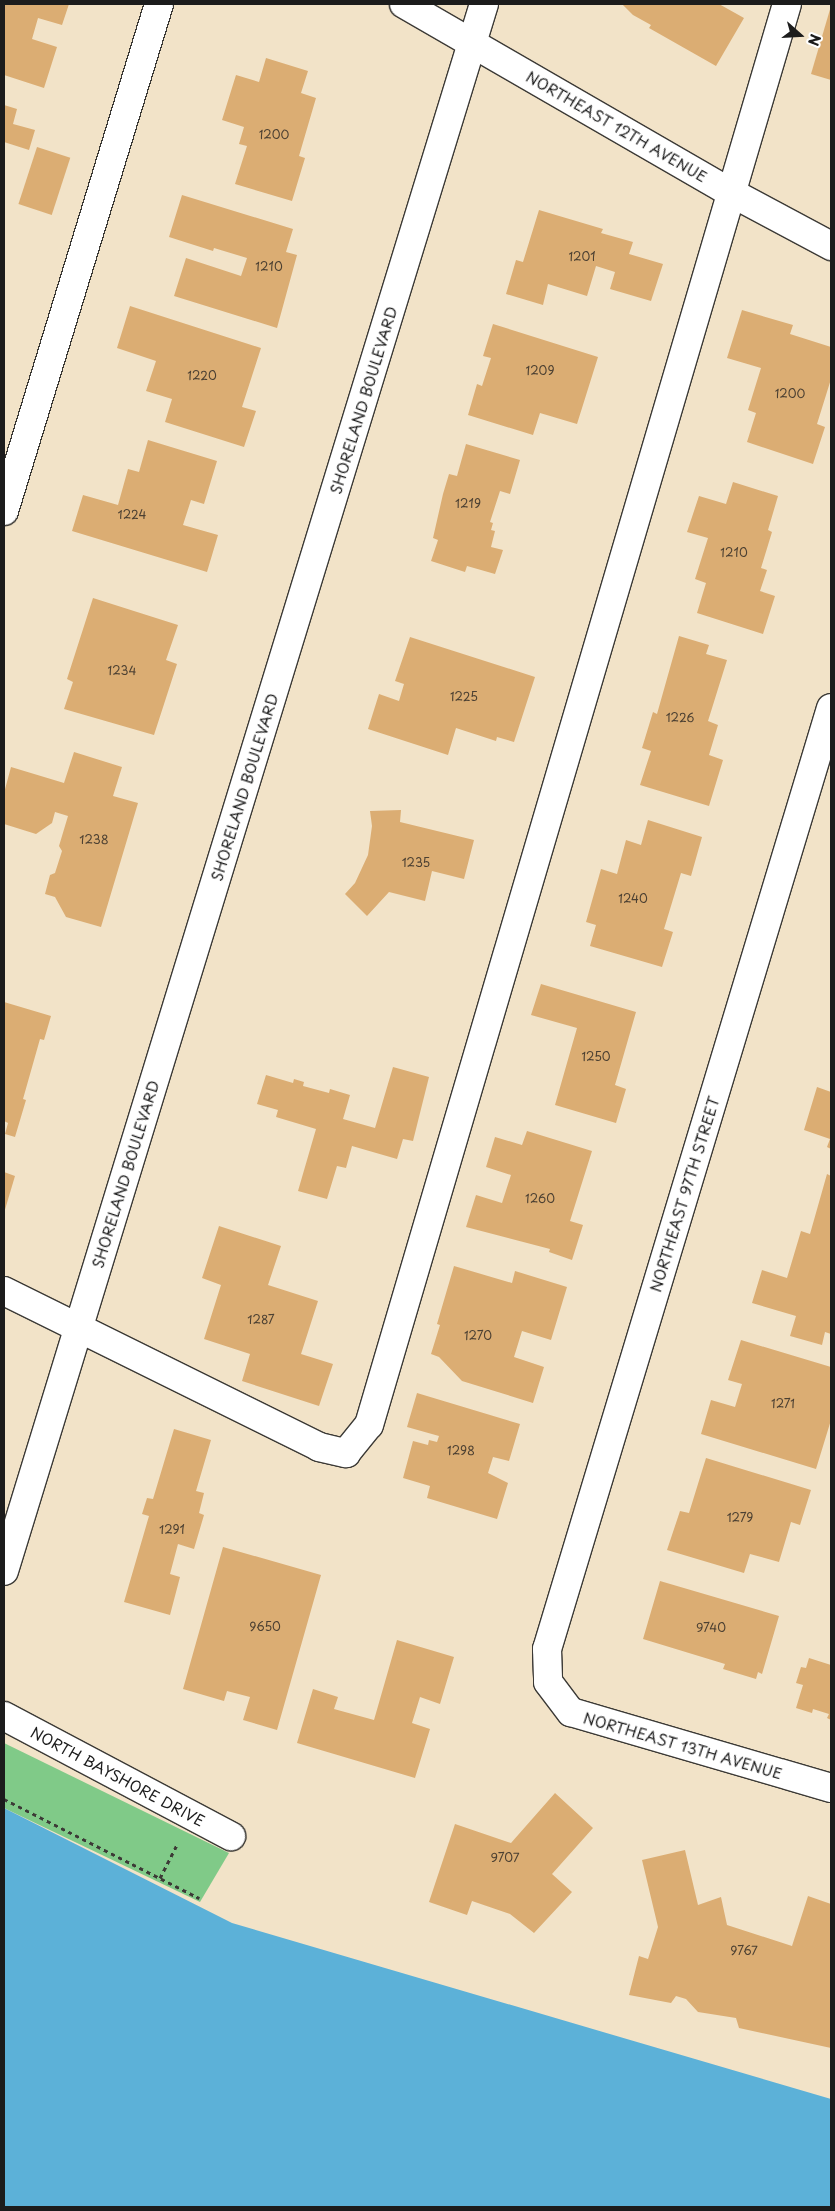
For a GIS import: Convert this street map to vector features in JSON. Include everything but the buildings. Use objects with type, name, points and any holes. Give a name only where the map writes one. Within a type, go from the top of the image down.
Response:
[{"type":"street","points":[[4,511],[159,4]]},
{"type":"street","name":"NORTHEAST 12TH AVENUE","points":[[404,4],[730,192],[831,246]]},
{"type":"street","name":"SHORELAND BOULEVARD","points":[[4,1571],[484,4]]},
{"type":"street","points":[[4,1291],[319,1448],[346,1453],[369,1425],[730,192],[787,4]]},
{"type":"street","name":"NORTHEAST 97TH STREET","points":[[548,1682],[546,1649],[831,708]]},
{"type":"street","name":"NORTHEAST 13TH AVENUE","points":[[548,1682],[571,1712],[831,1788]]},
{"type":"street","name":"NORTH BAYSHORE DRIVE","points":[[4,1716],[231,1836]]},
{"type":"path","points":[[4,1800],[199,1898]]},
{"type":"green space","points":[[4,1743],[229,1853],[200,1902],[4,1808]]},
{"type":"water","points":[[4,1808],[232,1923],[831,2099],[831,2207],[4,2207]]}]
